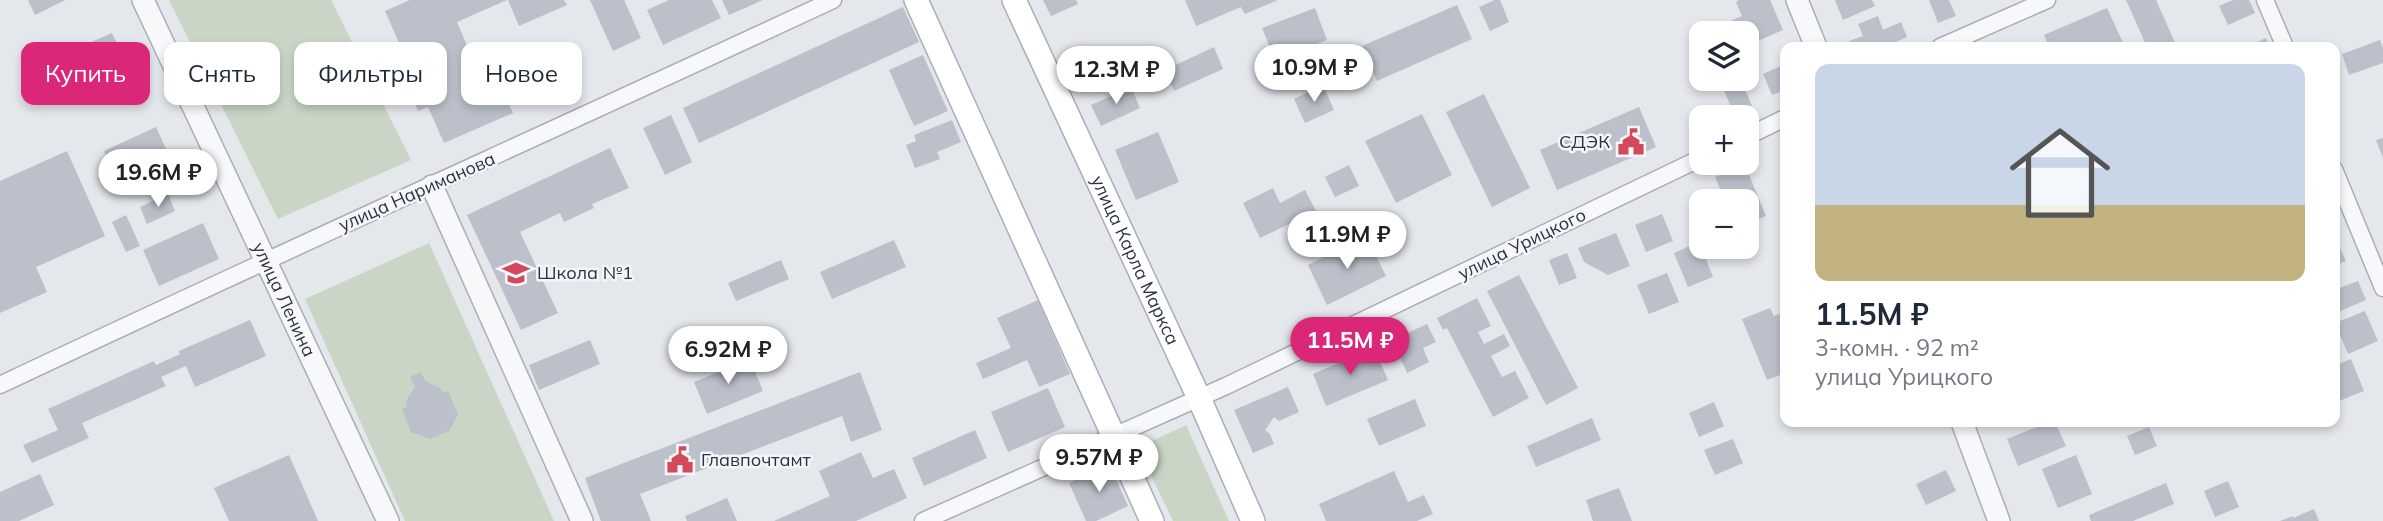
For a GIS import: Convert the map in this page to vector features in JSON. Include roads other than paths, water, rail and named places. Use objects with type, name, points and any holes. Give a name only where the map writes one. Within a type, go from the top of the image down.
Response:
[{"type":"main road","points":[[916,0],[1153,521]]},
{"type":"main road","name":"улица Карла Маркса","points":[[1014,0],[1199,398],[1253,521]]},
{"type":"street","name":"улица Ленина","points":[[143,0],[388,521]]},
{"type":"street","name":"улица Нариманова","points":[[0,385],[265,260],[432,186],[834,0]]},
{"type":"street","points":[[1797,0],[1814,42]]},
{"type":"street","points":[[1951,42],[2047,0]]},
{"type":"street","points":[[2265,0],[2283,42]]},
{"type":"street","points":[[1759,131],[1780,120]]},
{"type":"street","name":"улица Урицкого","points":[[923,521],[1199,398],[1689,165]]},
{"type":"street","points":[[2340,184],[2383,288]]},
{"type":"street","points":[[432,186],[582,521]]},
{"type":"street","points":[[1964,427],[1999,521]]},
{"type":"place","name":"СДЭК","points":[[1631,142]]},
{"type":"place","name":"Школа №1","points":[[516,273]]},
{"type":"place","name":"Главпочтамт","points":[[680,460]]}]
